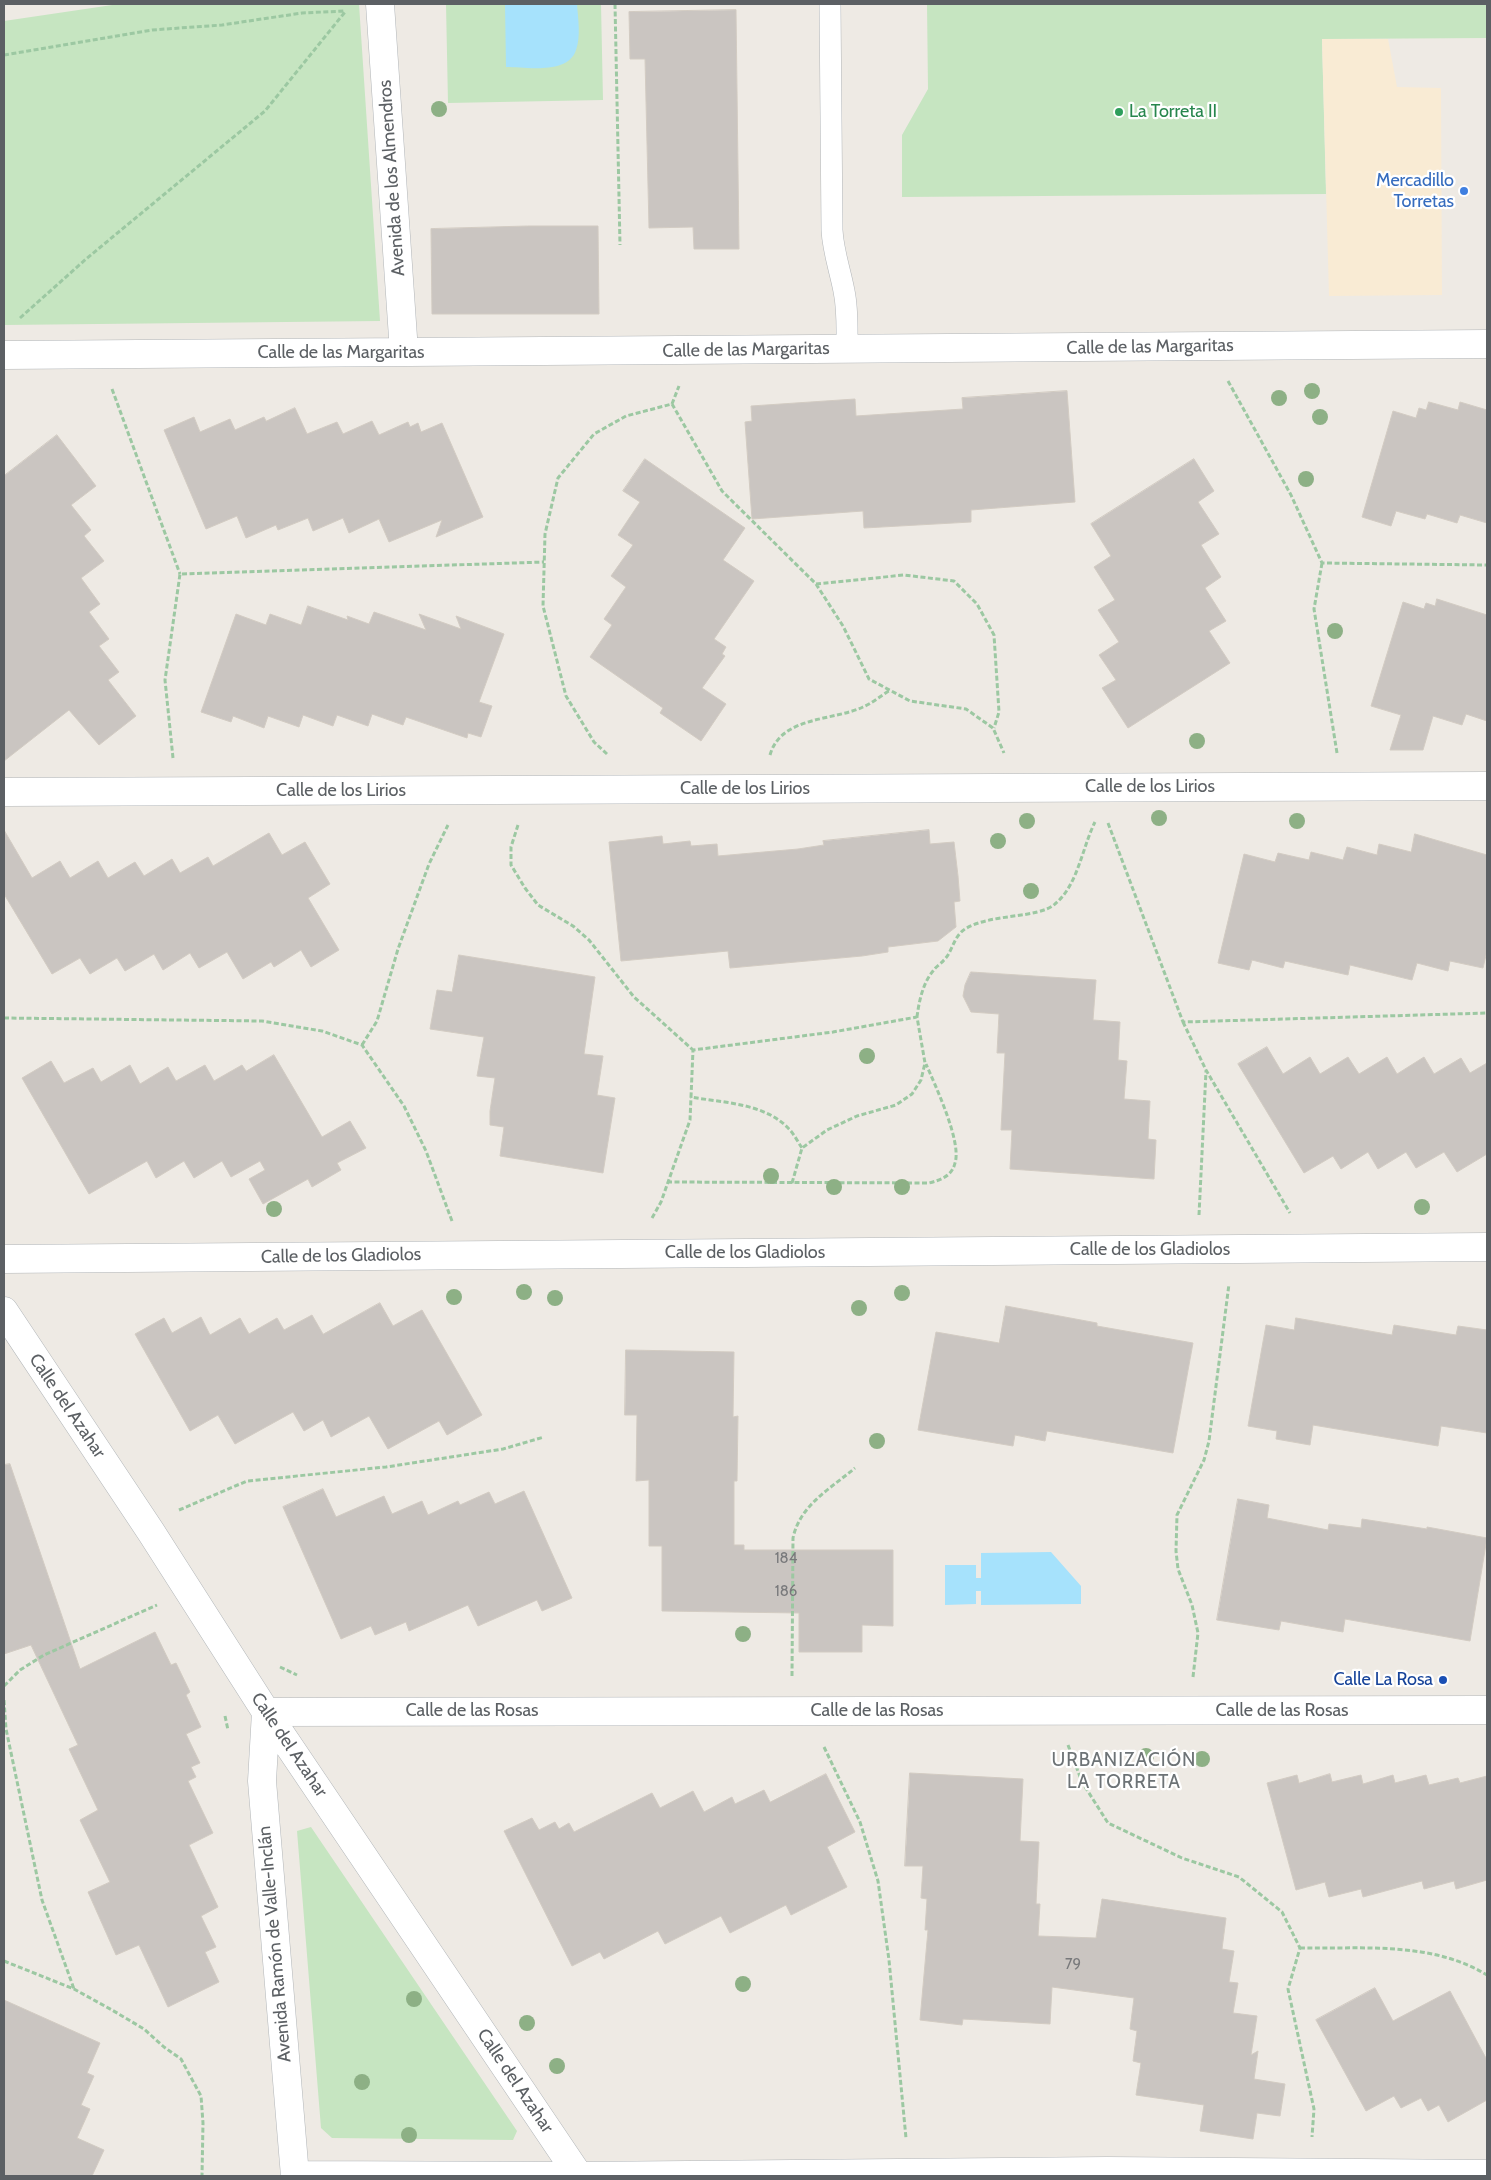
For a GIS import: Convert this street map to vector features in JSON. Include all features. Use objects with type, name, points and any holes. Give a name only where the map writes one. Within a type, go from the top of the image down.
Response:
[{"type":"street","name":"Avenida de los Almendros","points":[[380,4],[404,352]]},
{"type":"street","name":"Calle de las Margaritas","points":[[4,355],[1487,344]]},
{"type":"street","name":"Calle de los Lirios","points":[[4,792],[1487,786]]},
{"type":"street","name":"Calle de los Gladiolos","points":[[4,1259],[1487,1247]]},
{"type":"street","name":"Calle del Azahar","points":[[4,1312],[151,1532],[266,1712],[578,2176]]},
{"type":"street","name":"Calle de las Rosas","points":[[266,1712],[1487,1710]]},
{"type":"street","name":"Avenida Ramón de Valle-Inclán","points":[[266,1712],[262,1781],[295,2176]]},
{"type":"street","points":[[583,2176],[1107,2171],[1487,2174]]},
{"type":"street","points":[[295,2176],[568,2176]]},
{"type":"lane","points":[[830,4],[832,230],[833,248],[845,299],[847,349]]},
{"type":"path","points":[[15,322],[86,259],[265,111],[351,4]]},
{"type":"path","points":[[614,4],[620,244]]},
{"type":"path","points":[[4,55],[152,30],[222,25],[302,14],[346,11]]},
{"type":"path","points":[[1227,375],[1228,384],[1292,495],[1322,563],[1314,609],[1337,756]]},
{"type":"path","points":[[672,404],[682,378]]},
{"type":"path","points":[[110,383],[180,574],[165,680],[174,764]]},
{"type":"path","points":[[608,755],[594,742],[566,696],[543,606],[545,534],[558,478],[594,434],[626,416],[672,404]]},
{"type":"path","points":[[672,404],[722,491],[816,584],[843,626],[869,679],[910,701],[966,709],[994,728],[1007,758]]},
{"type":"path","points":[[180,574],[544,562]]},
{"type":"path","points":[[1322,563],[1487,565]]},
{"type":"path","points":[[816,584],[904,574],[954,581],[977,604],[994,635],[999,712],[994,728]]},
{"type":"path","points":[[769,760],[775,744],[791,728],[863,707],[890,690]]},
{"type":"path","points":[[693,1050],[690,1120],[667,1182],[929,1183],[945,1178],[955,1164],[956,1149],[946,1113],[926,1062],[917,1017],[927,980],[935,968],[945,960],[954,941],[964,930],[992,919],[1043,911],[1054,906],[1062,898],[1074,876],[1098,815]]},
{"type":"path","points":[[1105,815],[1183,1022],[1206,1070],[1294,1220]]},
{"type":"path","points":[[362,1045],[377,1021],[398,949],[429,864],[451,819]]},
{"type":"path","points":[[521,819],[511,847],[511,865],[525,888],[538,905],[573,926],[589,940],[634,998],[693,1050],[833,1032],[917,1017]]},
{"type":"path","points":[[1183,1022],[1487,1013]]},
{"type":"path","points":[[4,1018],[262,1021],[322,1030],[362,1045],[404,1106],[426,1151],[454,1226]]},
{"type":"path","points":[[792,1183],[802,1148],[827,1130],[857,1116],[896,1105],[912,1094],[921,1080],[926,1062]]},
{"type":"path","points":[[1198,1221],[1206,1070]]},
{"type":"path","points":[[691,1097],[764,1111],[790,1129],[802,1148]]},
{"type":"path","points":[[1193,1682],[1198,1633],[1192,1605],[1178,1569],[1176,1551],[1177,1515],[1204,1460],[1209,1441],[1229,1279]]},
{"type":"path","points":[[173,1512],[247,1481],[386,1467],[503,1449],[544,1437]]},
{"type":"path","points":[[792,1681],[793,1538],[795,1527],[800,1516],[808,1506],[855,1468]]},
{"type":"path","points":[[4,1686],[20,1670],[44,1655],[164,1601]]},
{"type":"path","points":[[274,1661],[304,1679]]},
{"type":"path","points":[[4,1700],[6,1728],[42,1900],[74,1989]]},
{"type":"path","points":[[224,1709],[228,1733]]},
{"type":"path","points":[[821,1739],[860,1822],[878,1881],[889,1960],[906,2144]]},
{"type":"path","points":[[1067,1740],[1069,1752],[1082,1782],[1108,1823],[1182,1858],[1239,1877],[1282,1912],[1300,1948],[1288,1989],[1314,2109],[1312,2144]]},
{"type":"path","points":[[1300,1948],[1410,1949],[1450,1957],[1487,1975]]},
{"type":"path","points":[[4,1961],[74,1989],[144,2029],[164,2048],[181,2059],[201,2096],[203,2123],[202,2176]]},
{"type":"green space","points":[[119,4],[359,4],[380,321],[4,325],[4,21]]},
{"type":"green space","points":[[446,4],[601,4],[603,100],[448,103]]},
{"type":"green space","name":"La Torreta II","points":[[927,4],[1487,4],[1487,38],[1322,39],[1326,194],[902,197],[902,135],[928,89]]},
{"type":"green space","points":[[311,1827],[517,2131],[513,2140],[332,2138],[321,2128],[297,1831]]},
{"type":"sand","points":[[1322,39],[1388,39],[1397,87],[1441,88],[1442,295],[1329,296]]},
{"type":"water","points":[[505,4],[577,4],[578,39],[572,58],[564,63],[546,68],[506,67]]},
{"type":"water","points":[[1051,1552],[1081,1586],[1081,1604],[981,1605],[981,1591],[976,1591],[976,1604],[945,1605],[945,1565],[976,1565],[976,1578],[981,1578],[981,1553]]},
{"type":"building","points":[[736,10],[739,249],[694,249],[693,227],[649,228],[645,59],[630,59],[629,12]]},
{"type":"building","points":[[598,226],[599,314],[432,314],[431,229]]},
{"type":"building","points":[[1067,391],[1075,502],[971,510],[971,522],[864,528],[863,511],[752,519],[745,422],[752,421],[751,406],[855,399],[856,416],[963,409],[962,398]]},
{"type":"building","points":[[1429,402],[1458,410],[1460,402],[1487,410],[1487,523],[1460,515],[1457,523],[1427,514],[1425,519],[1396,511],[1391,526],[1362,517],[1393,411],[1416,418],[1419,408],[1426,410]]},
{"type":"building","points":[[295,408],[307,434],[337,422],[343,434],[372,421],[379,435],[408,422],[410,427],[418,423],[421,432],[442,423],[483,517],[436,537],[442,520],[389,542],[379,519],[349,533],[343,518],[313,531],[308,518],[278,530],[276,525],[246,538],[237,516],[206,529],[164,430],[194,417],[200,432],[230,419],[235,430],[264,417],[266,421]]},
{"type":"building","points":[[57,435],[96,486],[71,505],[91,530],[84,536],[104,561],[81,578],[100,604],[89,612],[109,639],[99,646],[119,672],[108,680],[136,716],[99,745],[69,710],[4,761],[4,476]]},
{"type":"building","points":[[645,459],[745,528],[723,560],[754,581],[714,639],[726,647],[722,654],[725,656],[702,688],[726,704],[701,741],[660,713],[663,708],[590,657],[612,625],[604,619],[626,587],[611,576],[633,545],[618,535],[640,502],[623,491]]},
{"type":"building","points":[[1194,459],[1214,491],[1198,502],[1219,534],[1201,545],[1221,577],[1205,588],[1226,621],[1209,631],[1230,663],[1128,728],[1102,688],[1116,680],[1099,655],[1119,642],[1098,610],[1115,600],[1094,567],[1111,556],[1091,524]]},
{"type":"building","points":[[1437,599],[1487,615],[1487,721],[1466,714],[1462,725],[1433,716],[1423,750],[1390,750],[1401,715],[1371,706],[1403,602],[1424,609],[1426,603],[1435,606]]},
{"type":"building","points":[[308,606],[348,620],[347,616],[369,624],[374,612],[426,630],[419,614],[461,629],[456,616],[504,634],[479,702],[492,706],[481,737],[468,733],[467,738],[406,717],[403,725],[372,714],[368,726],[337,715],[333,726],[303,715],[299,727],[268,716],[264,728],[233,716],[231,722],[201,712],[236,614],[266,625],[270,614],[301,625]]},
{"type":"building","points":[[4,830],[32,878],[60,861],[70,878],[98,861],[108,878],[135,862],[144,876],[172,859],[180,873],[208,857],[213,866],[269,833],[282,855],[305,842],[330,884],[308,898],[339,950],[311,967],[301,950],[274,967],[271,962],[243,979],[227,952],[199,968],[190,953],[163,970],[154,954],[125,971],[117,958],[90,974],[80,958],[52,974],[4,894]]},
{"type":"building","points":[[929,830],[930,844],[954,842],[958,876],[960,901],[954,902],[956,927],[938,941],[888,947],[888,952],[862,956],[730,968],[728,951],[621,961],[609,842],[662,836],[663,844],[690,841],[691,846],[717,844],[718,856],[798,849],[824,845],[823,841]]},
{"type":"building","points":[[1415,834],[1487,855],[1487,951],[1483,968],[1450,961],[1448,971],[1417,963],[1412,980],[1350,965],[1348,975],[1285,961],[1283,968],[1252,960],[1249,970],[1218,963],[1244,854],[1275,862],[1278,853],[1309,860],[1311,852],[1343,860],[1347,847],[1377,855],[1379,844],[1411,852]]},
{"type":"building","points":[[459,955],[595,977],[584,1054],[603,1056],[597,1095],[615,1098],[603,1173],[500,1156],[504,1127],[490,1125],[495,1078],[477,1076],[484,1037],[430,1029],[437,990],[452,992]]},
{"type":"building","points":[[971,972],[1096,980],[1093,1020],[1120,1022],[1118,1060],[1127,1061],[1124,1099],[1150,1101],[1148,1139],[1156,1140],[1154,1179],[1010,1169],[1012,1130],[1001,1130],[1005,1053],[997,1053],[999,1014],[971,1012],[963,996],[965,985]]},
{"type":"building","points":[[1267,1047],[1283,1074],[1310,1057],[1320,1074],[1348,1057],[1359,1074],[1387,1057],[1397,1074],[1424,1057],[1434,1074],[1461,1058],[1470,1073],[1487,1063],[1487,1154],[1457,1172],[1444,1152],[1416,1168],[1406,1152],[1378,1169],[1368,1152],[1341,1169],[1333,1156],[1304,1173],[1238,1064]]},
{"type":"building","points":[[274,1055],[322,1137],[350,1121],[366,1148],[337,1163],[341,1170],[312,1187],[308,1179],[263,1204],[249,1179],[265,1170],[260,1161],[231,1177],[222,1161],[194,1178],[184,1161],[156,1178],[147,1161],[89,1194],[22,1078],[51,1061],[64,1083],[93,1068],[101,1082],[130,1065],[140,1084],[168,1067],[176,1081],[205,1065],[214,1081],[242,1065],[246,1071]]},
{"type":"building","points":[[380,1303],[393,1326],[422,1310],[482,1415],[447,1435],[439,1421],[388,1449],[369,1416],[331,1437],[323,1420],[304,1431],[293,1412],[235,1444],[218,1415],[190,1431],[135,1334],[164,1318],[172,1333],[201,1317],[210,1335],[240,1318],[249,1334],[277,1318],[284,1330],[312,1315],[323,1334]]},
{"type":"building","points":[[1006,1306],[1097,1323],[1097,1326],[1193,1343],[1173,1453],[1047,1431],[1045,1441],[1015,1435],[1013,1446],[918,1430],[936,1332],[999,1343]]},
{"type":"building","points":[[1296,1318],[1392,1335],[1394,1325],[1456,1335],[1458,1326],[1487,1330],[1487,1433],[1441,1426],[1438,1446],[1313,1425],[1310,1445],[1276,1439],[1277,1431],[1248,1426],[1266,1325],[1294,1330]]},
{"type":"building","points":[[626,1350],[734,1352],[733,1417],[738,1416],[737,1481],[734,1481],[734,1545],[744,1545],[744,1550],[893,1550],[893,1626],[862,1625],[862,1652],[799,1652],[799,1613],[662,1611],[662,1546],[649,1546],[649,1480],[636,1481],[637,1415],[625,1415]]},
{"type":"building","points":[[10,1464],[80,1669],[155,1632],[171,1665],[176,1663],[190,1692],[186,1695],[201,1727],[186,1734],[200,1763],[191,1767],[196,1777],[188,1781],[213,1833],[189,1845],[218,1907],[201,1916],[216,1947],[205,1952],[219,1982],[168,2007],[139,1945],[116,1955],[88,1892],[110,1882],[80,1820],[98,1810],[69,1749],[78,1745],[31,1645],[4,1654],[4,1465]]},
{"type":"building","points":[[323,1489],[336,1517],[384,1496],[392,1514],[422,1501],[428,1515],[458,1501],[460,1505],[489,1492],[495,1504],[524,1491],[572,1598],[542,1611],[537,1600],[478,1626],[468,1605],[409,1631],[406,1622],[375,1635],[371,1626],[341,1639],[283,1507]]},
{"type":"building","points":[[1238,1499],[1269,1505],[1267,1518],[1328,1530],[1329,1524],[1361,1528],[1362,1519],[1427,1529],[1427,1527],[1487,1538],[1470,1641],[1345,1619],[1343,1632],[1281,1621],[1279,1630],[1217,1620]]},
{"type":"building","points":[[910,1773],[1023,1779],[1020,1841],[1039,1842],[1036,1904],[1040,1904],[1038,1936],[1096,1938],[1102,1899],[1226,1918],[1222,1949],[1234,1951],[1229,1982],[1238,1983],[1233,2013],[1257,2016],[1251,2055],[1258,2051],[1254,2079],[1285,2084],[1280,2116],[1257,2113],[1253,2139],[1200,2131],[1204,2105],[1136,2095],[1141,2063],[1133,2061],[1137,2031],[1130,2029],[1134,1998],[1052,1987],[1050,2024],[963,2019],[962,2025],[920,2020],[928,1930],[925,1930],[927,1899],[921,1898],[923,1866],[905,1866]]},
{"type":"building","points":[[826,1774],[855,1832],[827,1847],[847,1887],[791,1915],[786,1905],[730,1933],[721,1916],[665,1944],[658,1931],[604,1959],[600,1952],[572,1966],[504,1831],[532,1818],[539,1830],[555,1822],[559,1829],[569,1823],[574,1832],[652,1793],[660,1808],[693,1791],[704,1812],[732,1797],[735,1804],[764,1790],[770,1802]]},
{"type":"building","points":[[1330,1774],[1332,1782],[1361,1775],[1363,1784],[1393,1775],[1395,1783],[1426,1775],[1429,1785],[1458,1778],[1460,1783],[1487,1776],[1487,1880],[1456,1889],[1454,1881],[1424,1889],[1422,1881],[1363,1897],[1361,1889],[1329,1897],[1325,1882],[1296,1890],[1267,1783],[1297,1775],[1299,1783]]},
{"type":"building","points":[[1375,1988],[1393,2021],[1450,1991],[1487,2060],[1487,2100],[1448,2122],[1439,2105],[1428,2111],[1421,2098],[1401,2108],[1394,2096],[1366,2111],[1316,2020]]},
{"type":"building","points":[[4,2000],[100,2043],[87,2073],[94,2076],[81,2105],[90,2109],[77,2138],[104,2150],[92,2176],[4,2176]]},
{"type":"place","name":"La Torreta II","points":[[1119,112]]},
{"type":"place","name":"Mercadillo Torretas","points":[[1464,191]]},
{"type":"place","name":"Calle La Rosa","points":[[1443,1680]]},
{"type":"district","name":"URBANIZACIÓN LA TORRETA","points":[[1124,1771]]}]
